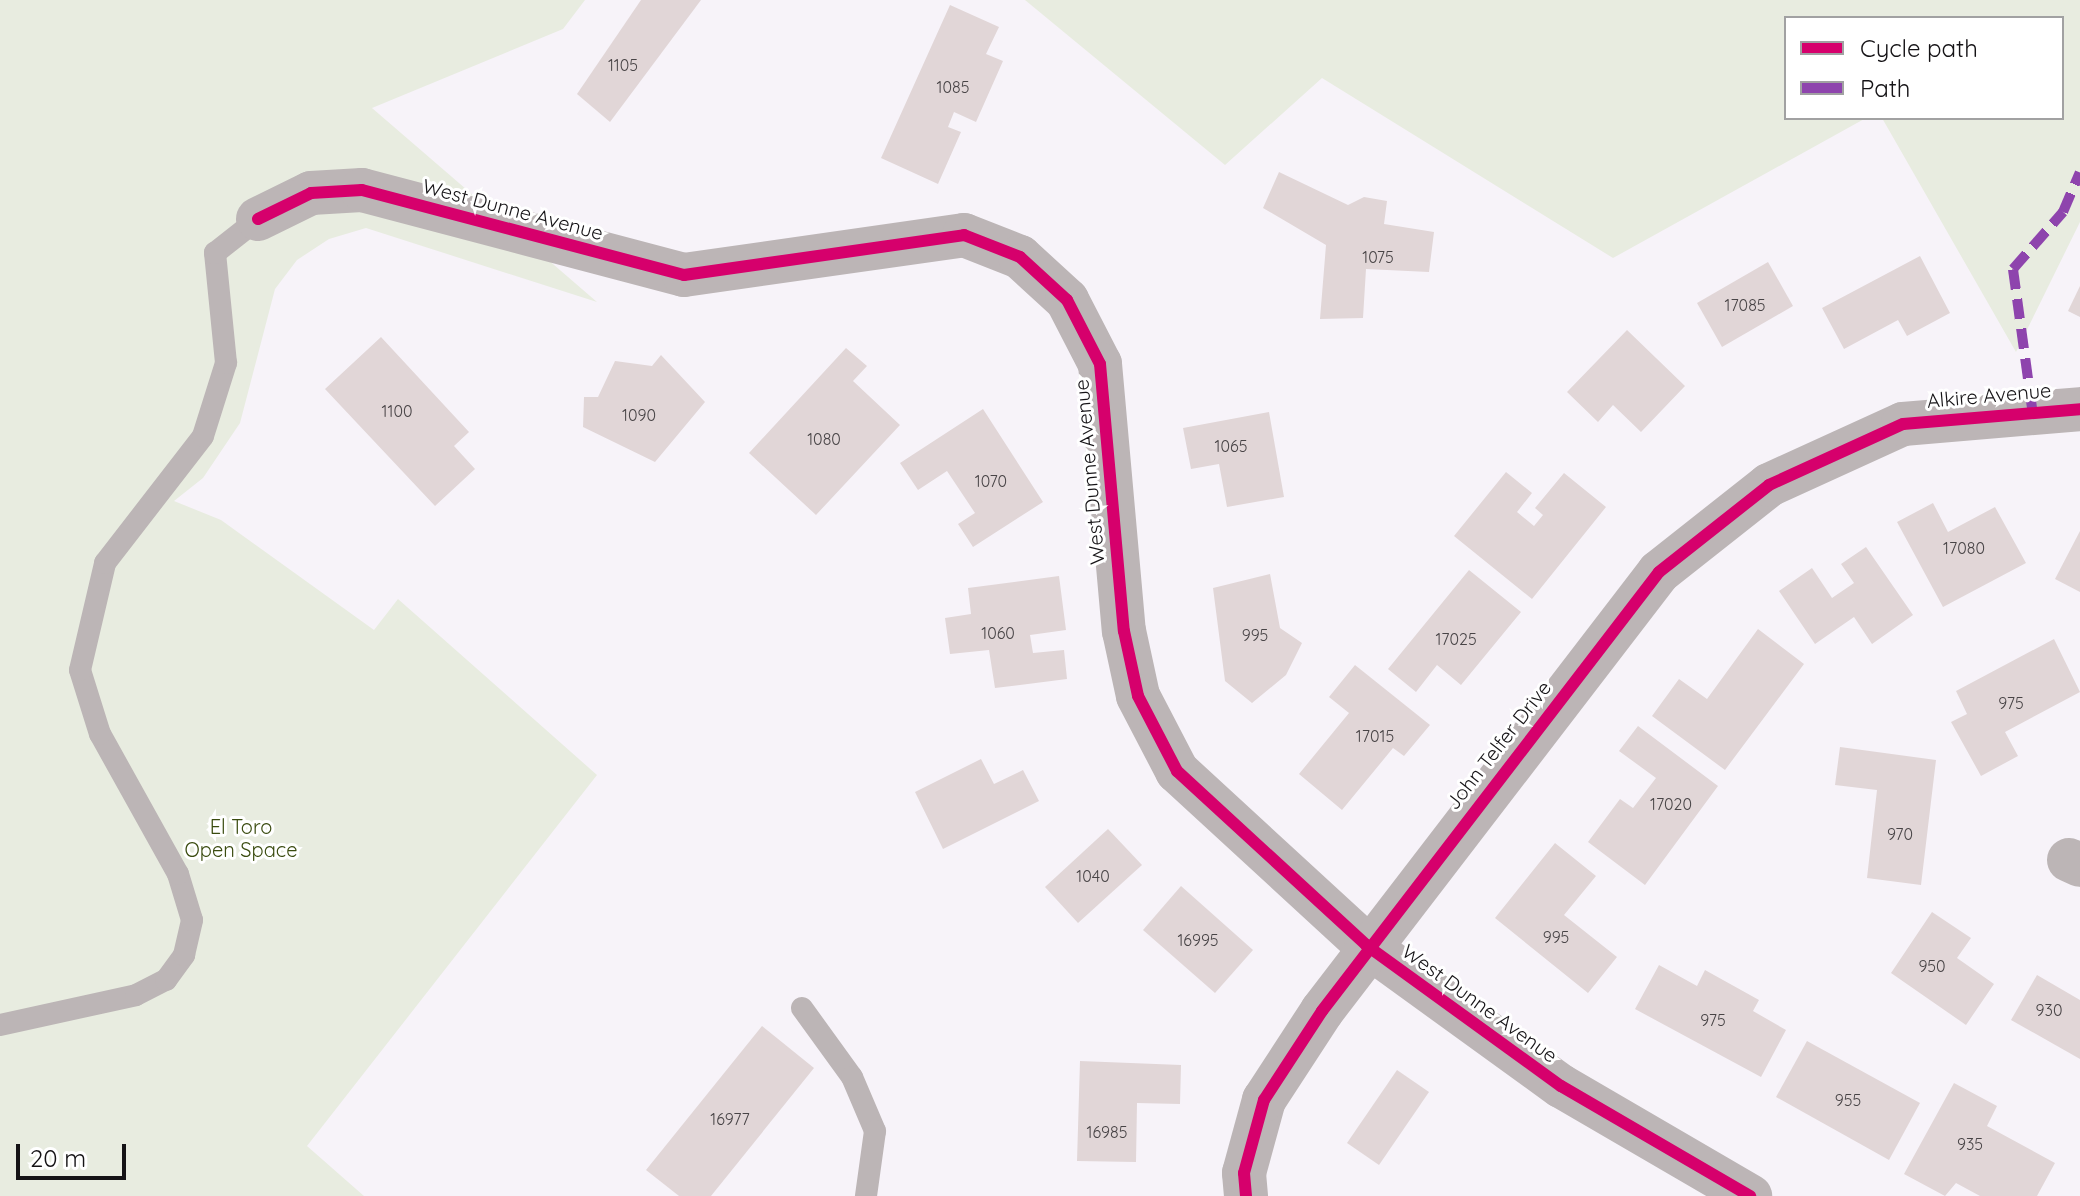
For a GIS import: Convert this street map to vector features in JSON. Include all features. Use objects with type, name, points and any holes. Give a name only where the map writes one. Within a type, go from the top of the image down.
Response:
[{"type":"street","name":"West Dunne Avenue","points":[[258,219],[311,193],[362,190],[684,275],[964,235],[1020,257],[1067,300],[1100,364],[1124,631],[1138,696],[1194,789],[1366,945],[1561,1086],[1750,1196]]},
{"type":"street","name":"Alkire Avenue","points":[[1903,424],[2080,409]]},
{"type":"street","name":"John Telfer Drive","points":[[1246,1196],[1244,1173],[1264,1100],[1366,945],[1659,572],[1769,485],[1903,424]]},
{"type":"lane","points":[[0,1025],[136,995],[166,980],[184,955],[192,920],[178,874],[100,734],[80,670],[105,563],[203,436],[226,363],[215,253],[258,219]]},
{"type":"lane","points":[[802,1008],[852,1077],[875,1131],[866,1196]]},
{"type":"green space","name":"El Toro Open Space","points":[[0,0],[585,0],[563,29],[372,108],[597,302],[366,228],[329,239],[297,260],[275,289],[240,423],[203,478],[174,501],[221,520],[374,630],[398,599],[597,775],[307,1146],[364,1196],[0,1196]]},
{"type":"green space","points":[[1025,0],[2080,0],[2080,222],[2016,352],[1883,120],[2064,120],[2064,16],[1784,16],[1784,120],[1862,120],[1613,258],[1322,78],[1225,165]]},
{"type":"building","points":[[641,0],[701,0],[610,122],[577,94]]},
{"type":"building","points":[[950,5],[999,27],[986,54],[1003,61],[976,122],[954,112],[948,127],[961,132],[938,184],[881,158]]},
{"type":"building","points":[[1279,172],[1348,205],[1364,197],[1387,201],[1384,224],[1434,232],[1429,272],[1366,269],[1363,318],[1320,319],[1326,245],[1263,208]]},
{"type":"building","points":[[1920,256],[1950,313],[1907,336],[1898,320],[1844,349],[1822,308]]},
{"type":"building","points":[[1768,262],[1793,306],[1722,347],[1697,303]]},
{"type":"building","points":[[2080,286],[2080,317],[2068,311]]},
{"type":"building","points":[[1627,330],[1685,386],[1641,432],[1613,405],[1598,422],[1567,392]]},
{"type":"building","points":[[381,337],[469,432],[454,446],[475,469],[435,506],[325,389]]},
{"type":"building","points":[[846,348],[867,366],[853,381],[900,425],[816,515],[749,453]]},
{"type":"building","points":[[661,355],[705,402],[655,462],[583,427],[584,397],[598,397],[615,361],[652,366]]},
{"type":"building","points":[[983,409],[1043,502],[973,547],[958,524],[975,513],[947,471],[918,490],[900,463]]},
{"type":"building","points":[[1269,412],[1284,497],[1227,507],[1219,464],[1191,469],[1183,428]]},
{"type":"building","points":[[1506,472],[1532,493],[1517,512],[1534,526],[1543,515],[1535,508],[1564,473],[1606,507],[1532,599],[1454,536]]},
{"type":"building","points":[[1933,503],[1948,532],[1995,507],[2026,563],[1943,607],[1897,522]]},
{"type":"building","points":[[2080,531],[2080,592],[2055,579]]},
{"type":"building","points":[[1866,547],[1913,615],[1872,644],[1854,617],[1815,644],[1779,591],[1812,568],[1832,598],[1854,583],[1841,564]]},
{"type":"building","points":[[1469,570],[1521,612],[1461,685],[1437,665],[1416,692],[1388,669]]},
{"type":"building","points":[[1270,574],[1280,628],[1302,643],[1286,675],[1252,703],[1225,681],[1213,588]]},
{"type":"building","points":[[1059,576],[1066,630],[1030,635],[1033,653],[1064,650],[1067,679],[995,688],[989,650],[950,654],[945,618],[971,614],[968,588]]},
{"type":"building","points":[[1758,629],[1804,664],[1725,770],[1652,716],[1679,679],[1707,699]]},
{"type":"building","points":[[2054,639],[2080,692],[2005,732],[2018,756],[1981,776],[1951,722],[1967,714],[1956,691]]},
{"type":"building","points":[[1355,665],[1430,725],[1404,756],[1393,748],[1342,810],[1299,774],[1349,713],[1329,697]]},
{"type":"building","points":[[1638,726],[1718,786],[1645,885],[1588,842],[1620,799],[1633,808],[1656,778],[1619,751]]},
{"type":"building","points":[[1840,747],[1936,760],[1921,885],[1867,878],[1877,790],[1835,785]]},
{"type":"building","points":[[981,759],[994,784],[1023,770],[1039,801],[943,849],[915,792]]},
{"type":"building","points":[[1108,829],[1142,865],[1078,923],[1045,887]]},
{"type":"building","points":[[1555,843],[1596,876],[1564,915],[1617,957],[1588,993],[1495,918]]},
{"type":"building","points":[[1181,886],[1253,950],[1215,993],[1143,930]]},
{"type":"building","points":[[1932,912],[1971,938],[1957,958],[1994,984],[1966,1025],[1891,973]]},
{"type":"building","points":[[1659,965],[1697,986],[1705,970],[1759,1000],[1753,1011],[1786,1030],[1761,1077],[1635,1009]]},
{"type":"building","points":[[2037,975],[2080,1000],[2080,1059],[2011,1020]]},
{"type":"building","points":[[762,1026],[814,1068],[711,1196],[679,1196],[646,1170]]},
{"type":"building","points":[[1807,1041],[1920,1103],[1889,1160],[1776,1097]]},
{"type":"building","points":[[1080,1061],[1181,1065],[1180,1104],[1137,1103],[1136,1162],[1077,1161]]},
{"type":"building","points":[[1397,1070],[1429,1092],[1379,1165],[1347,1143]]},
{"type":"building","points":[[1954,1083],[1997,1106],[1987,1126],[2055,1163],[2037,1196],[1980,1196],[1956,1183],[1945,1196],[1904,1174]]},
{"type":"marked path","points":[[2032,408],[2013,269],[2063,212],[2080,172]]},
{"type":"cycle path","points":[[258,219],[311,193],[362,190],[684,275],[964,235],[1020,257],[1067,300],[1100,364],[1124,631],[1138,696],[1177,771],[1366,945],[1561,1086],[1750,1196]]},
{"type":"cycle path","points":[[1246,1196],[1244,1173],[1264,1100],[1322,1011],[1659,572],[1769,485],[1903,424],[2080,409]]}]
